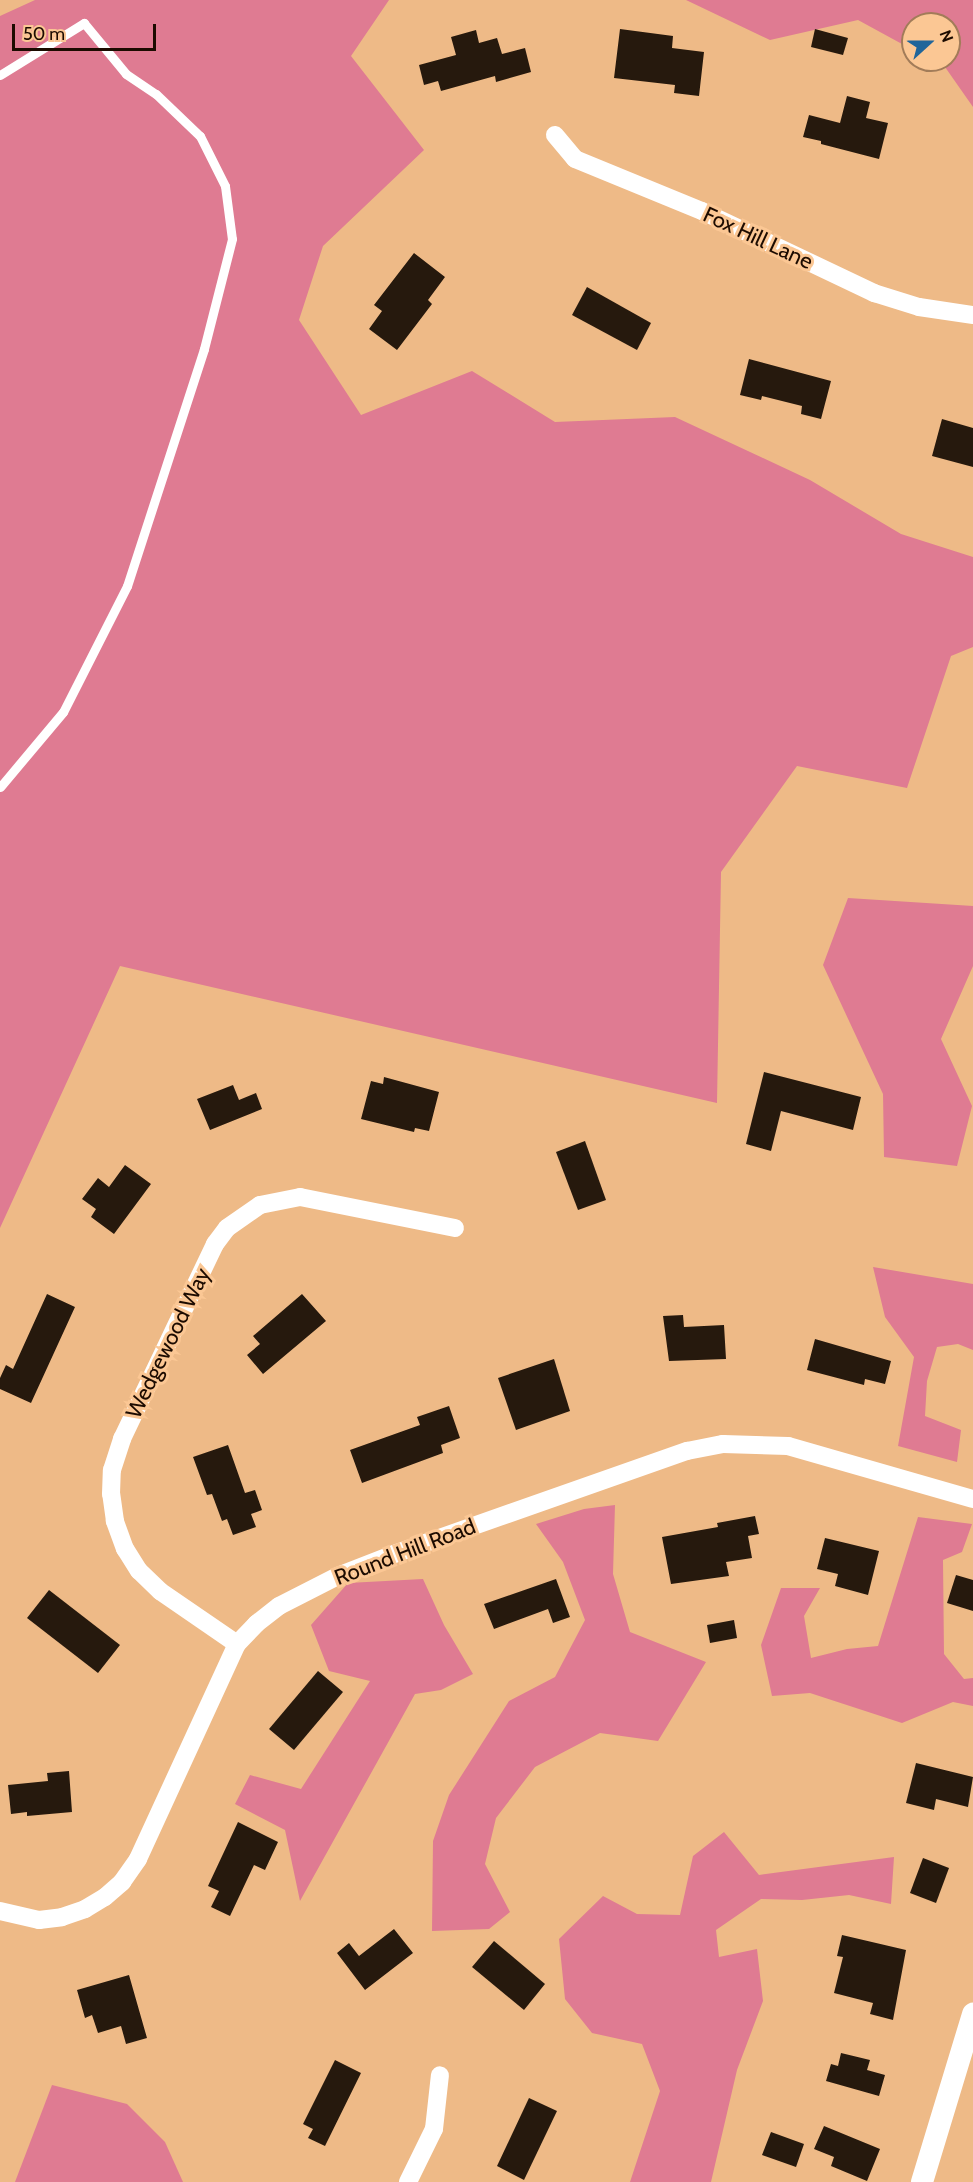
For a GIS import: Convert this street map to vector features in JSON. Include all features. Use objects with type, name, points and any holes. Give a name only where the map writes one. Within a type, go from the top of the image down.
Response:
[{"type":"street","name":"Fox Hill Lane","points":[[555,135],[575,159],[702,212],[874,293],[919,307],[973,315]]},
{"type":"street","name":"Wedgewood Way","points":[[237,1644],[160,1591],[139,1571],[125,1549],[115,1521],[111,1494],[112,1470],[122,1439],[215,1244],[227,1228],[260,1205],[300,1197],[455,1228]]},
{"type":"street","name":"Round Hill Road","points":[[0,1911],[39,1920],[62,1917],[85,1909],[105,1897],[122,1882],[138,1859],[237,1644],[256,1624],[279,1606],[338,1576],[394,1554],[687,1451],[723,1444],[788,1446],[973,1499]]},
{"type":"street","points":[[922,2182],[973,2013]]},
{"type":"street","points":[[408,2182],[434,2129],[440,2075]]},
{"type":"lane","points":[[0,75],[84,23],[126,74],[156,94],[200,136],[225,186],[232,239],[204,349],[127,586],[63,712],[0,787]]},
{"type":"shaded area","points":[[35,0],[389,0],[351,56],[424,150],[323,246],[299,320],[361,415],[472,371],[555,422],[675,417],[810,480],[901,534],[973,557],[973,647],[951,656],[907,788],[797,766],[721,872],[717,1103],[120,966],[0,1228],[0,16]]},
{"type":"shaded area","points":[[686,0],[973,0],[973,107],[948,72],[961,72],[961,12],[901,12],[901,43],[858,20],[770,40]]},
{"type":"shaded area","points":[[848,898],[973,906],[973,966],[941,1039],[972,1106],[957,1166],[884,1157],[883,1094],[823,965]]},
{"type":"shaded area","points":[[873,1267],[973,1284],[973,1350],[958,1344],[937,1347],[927,1381],[925,1416],[961,1430],[957,1462],[898,1446],[914,1357],[885,1317]]},
{"type":"shaded area","points":[[615,1505],[613,1574],[630,1632],[706,1662],[658,1741],[600,1733],[535,1767],[496,1818],[485,1864],[510,1912],[489,1929],[432,1931],[433,1841],[449,1795],[509,1701],[555,1677],[585,1620],[563,1562],[536,1524],[584,1509]]},
{"type":"shaded area","points":[[918,1517],[972,1524],[962,1552],[943,1560],[944,1654],[964,1679],[973,1678],[973,1706],[953,1702],[902,1723],[810,1693],[772,1696],[761,1645],[781,1588],[820,1588],[804,1616],[811,1658],[847,1649],[878,1646]]},
{"type":"shaded area","points":[[423,1579],[444,1625],[473,1674],[441,1690],[415,1694],[300,1901],[285,1830],[235,1804],[250,1775],[301,1789],[370,1681],[329,1671],[311,1625],[348,1583]]},
{"type":"shaded area","points":[[724,1832],[759,1875],[894,1857],[891,1904],[849,1895],[802,1900],[761,1899],[716,1930],[719,1957],[757,1949],[763,2001],[737,2070],[711,2182],[630,2182],[660,2091],[642,2044],[592,2033],[565,1999],[559,1939],[603,1896],[637,1914],[680,1915],[693,1856]]},
{"type":"shaded area","points":[[52,2085],[127,2104],[165,2142],[183,2182],[15,2182]]},
{"type":"building","points":[[620,29],[673,36],[672,48],[704,52],[699,96],[674,93],[675,85],[614,78]]},
{"type":"building","points":[[815,29],[848,38],[843,55],[811,47]]},
{"type":"building","points":[[476,30],[479,43],[497,38],[502,54],[525,48],[531,72],[496,82],[495,76],[441,91],[438,81],[424,85],[419,65],[456,55],[451,37]]},
{"type":"building","points":[[847,96],[870,102],[866,118],[888,123],[879,159],[803,137],[809,115],[840,123]]},
{"type":"building","points":[[414,253],[445,277],[428,300],[432,304],[397,350],[369,329],[382,311],[374,305]]},
{"type":"building","points":[[587,287],[651,323],[637,350],[572,315]]},
{"type":"building","points":[[749,359],[831,381],[821,419],[801,414],[802,406],[762,396],[761,400],[740,395]]},
{"type":"building","points":[[942,419],[973,428],[973,467],[932,456]]},
{"type":"building","points":[[764,1072],[861,1097],[853,1130],[781,1111],[771,1151],[746,1144]]},
{"type":"building","points":[[384,1077],[439,1092],[429,1131],[415,1128],[414,1132],[361,1119],[371,1081],[383,1084]]},
{"type":"building","points":[[233,1085],[239,1100],[256,1093],[262,1109],[210,1130],[197,1099]]},
{"type":"building","points":[[585,1141],[606,1200],[578,1210],[556,1152]]},
{"type":"building","points":[[125,1165],[151,1184],[114,1234],[91,1217],[96,1209],[82,1199],[98,1178],[109,1187]]},
{"type":"building","points":[[47,1294],[75,1307],[31,1403],[0,1389],[0,1378],[6,1365],[13,1369]]},
{"type":"building","points":[[302,1294],[326,1321],[263,1374],[247,1355],[260,1344],[253,1336]]},
{"type":"building","points":[[683,1315],[684,1327],[724,1325],[726,1359],[669,1361],[663,1316]]},
{"type":"building","points":[[815,1339],[891,1361],[885,1384],[865,1379],[864,1385],[807,1370]]},
{"type":"building","points":[[554,1359],[570,1411],[516,1430],[498,1378]]},
{"type":"building","points":[[449,1406],[460,1438],[441,1445],[443,1453],[362,1483],[350,1450],[420,1425],[417,1417]]},
{"type":"building","points":[[228,1445],[245,1493],[255,1490],[262,1510],[251,1514],[256,1527],[233,1535],[227,1519],[222,1521],[212,1494],[207,1495],[193,1457]]},
{"type":"building","points":[[755,1516],[759,1534],[748,1536],[752,1558],[726,1562],[729,1576],[671,1584],[662,1537],[718,1527],[717,1523]]},
{"type":"building","points":[[825,1538],[879,1551],[868,1595],[835,1586],[838,1574],[817,1569]]},
{"type":"building","points":[[956,1575],[973,1580],[973,1611],[947,1603]]},
{"type":"building","points":[[556,1579],[570,1617],[553,1623],[548,1609],[494,1629],[484,1604]]},
{"type":"building","points":[[49,1590],[120,1645],[98,1673],[27,1618]]},
{"type":"building","points":[[734,1620],[737,1638],[710,1643],[707,1625]]},
{"type":"building","points":[[318,1671],[343,1692],[294,1750],[269,1729]]},
{"type":"building","points":[[916,1763],[973,1777],[968,1807],[936,1799],[934,1810],[906,1803]]},
{"type":"building","points":[[69,1771],[72,1812],[27,1816],[27,1812],[11,1814],[8,1785],[48,1781],[47,1773]]},
{"type":"building","points":[[238,1822],[278,1842],[265,1870],[254,1865],[230,1916],[211,1907],[219,1891],[208,1886]]},
{"type":"building","points":[[923,1858],[949,1868],[936,1903],[910,1893]]},
{"type":"building","points":[[394,1929],[413,1953],[365,1990],[337,1953],[349,1943],[359,1956]]},
{"type":"building","points":[[842,1935],[906,1950],[893,2020],[870,2014],[873,2003],[834,1993],[843,1957],[837,1956]]},
{"type":"building","points":[[494,1941],[545,1984],[524,2010],[472,1967]]},
{"type":"building","points":[[129,1975],[147,2038],[126,2044],[121,2026],[98,2033],[92,2015],[85,2018],[77,1990]]},
{"type":"building","points":[[841,2053],[870,2060],[867,2070],[885,2075],[879,2096],[826,2081],[831,2064],[838,2066]]},
{"type":"building","points":[[335,2060],[361,2073],[325,2146],[308,2138],[313,2129],[303,2124]]},
{"type":"building","points":[[529,2098],[557,2111],[524,2180],[497,2166]]},
{"type":"building","points":[[824,2126],[880,2149],[867,2181],[831,2166],[834,2157],[814,2149]]},
{"type":"building","points":[[771,2132],[804,2144],[796,2167],[762,2155]]}]
